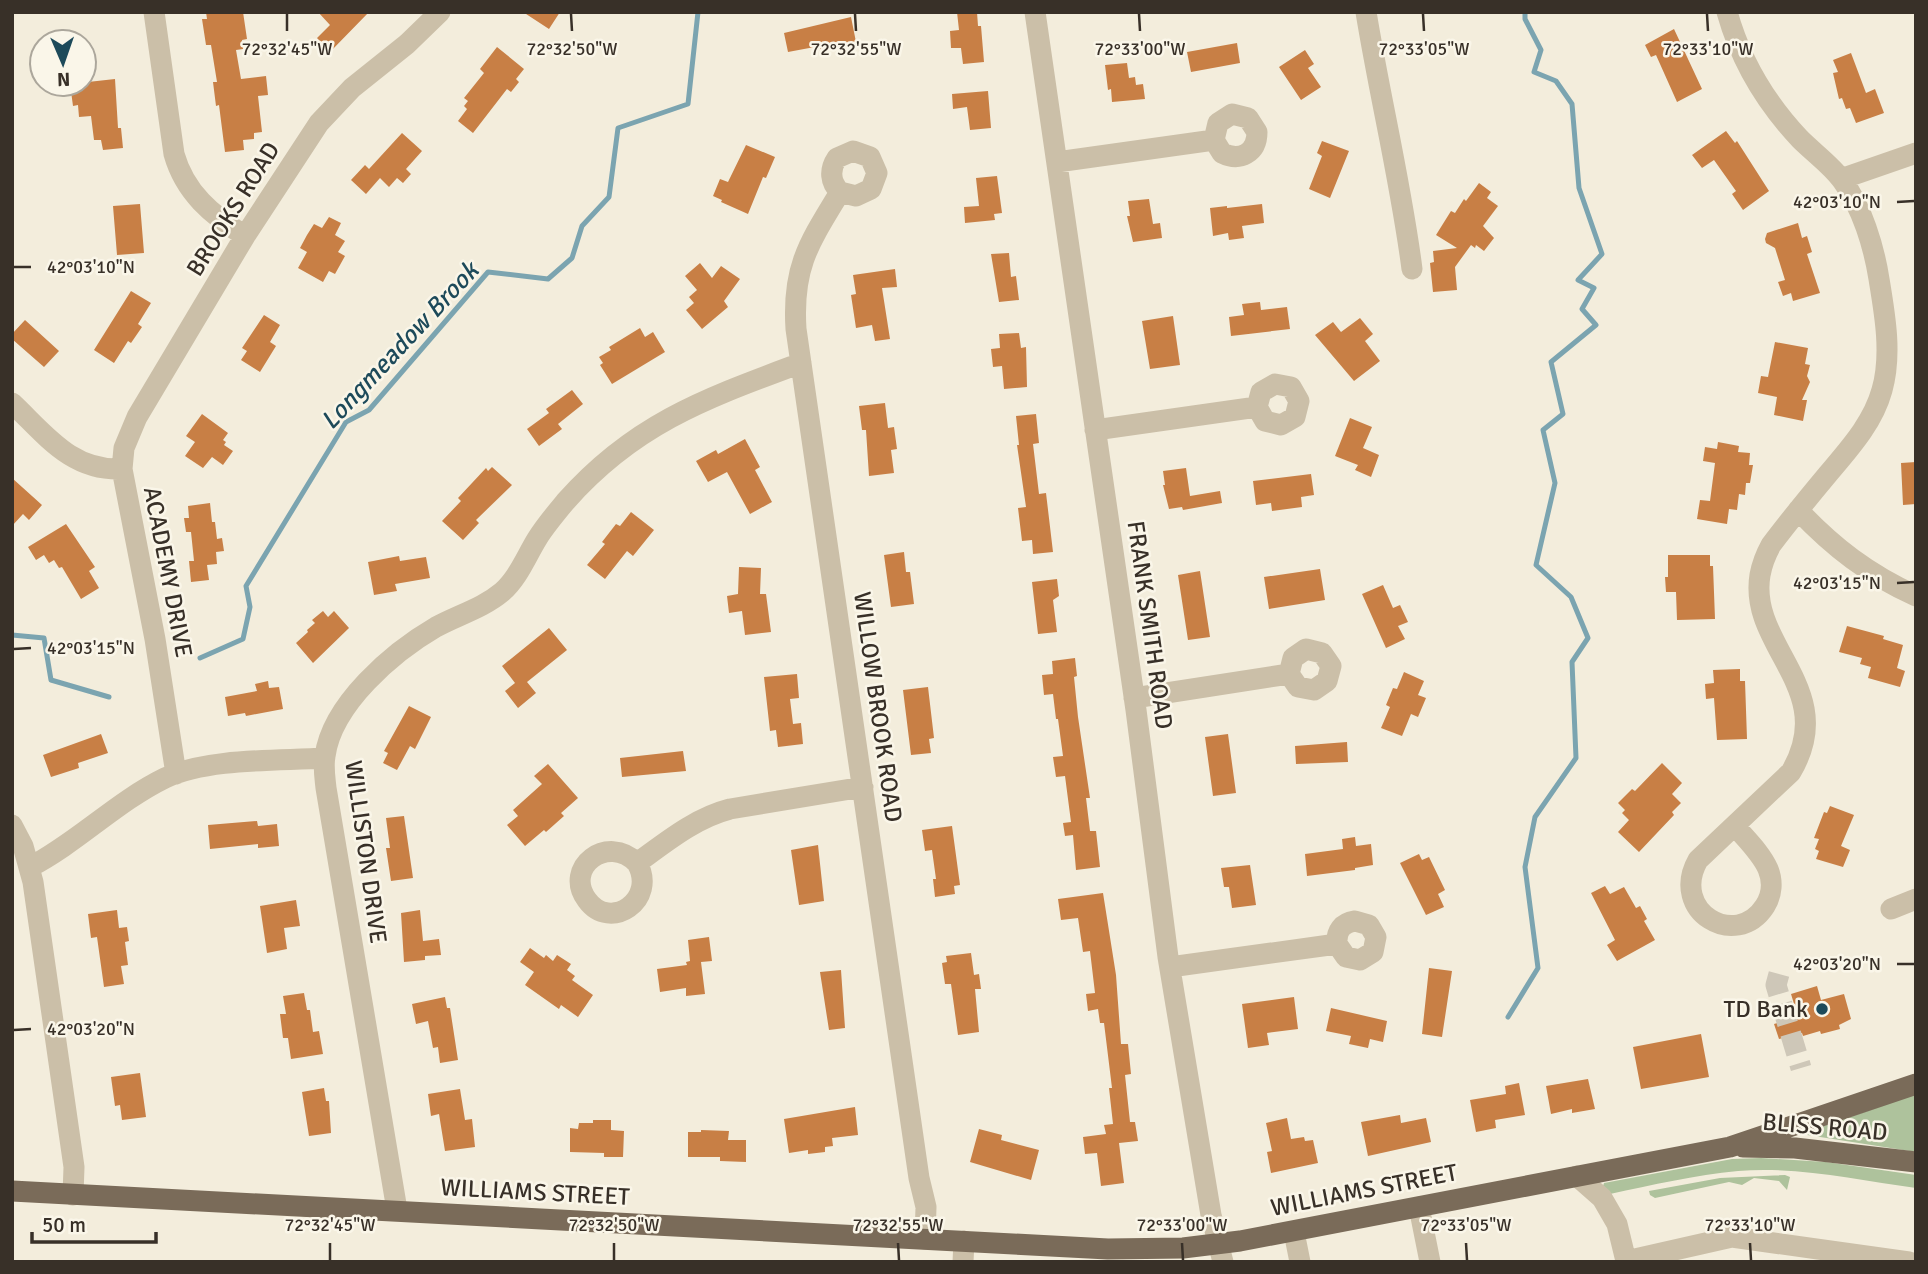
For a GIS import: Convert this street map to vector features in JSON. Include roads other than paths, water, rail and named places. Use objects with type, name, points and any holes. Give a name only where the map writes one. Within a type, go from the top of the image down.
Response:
[{"type":"main road","name":"WILLIAMS STREET","points":[[12,1191],[925,1239],[963,1251],[1137,1250],[1221,1253],[1294,1232],[1730,1147],[1916,1084]]},
{"type":"main road","name":"BLISS ROAD","points":[[1730,1147],[1795,1148],[1916,1162]]},
{"type":"street","points":[[154,12],[174,154],[181,175],[200,201],[245,236]]},
{"type":"street","name":"BROOKS ROAD","points":[[122,469],[124,448],[137,418],[245,236],[308,139],[330,111],[440,12]]},
{"type":"street","name":"FRANK SMITH ROAD","points":[[1035,12],[1170,967],[1211,1215],[1221,1253]]},
{"type":"street","points":[[1366,12],[1390,150],[1404,202],[1412,269]]},
{"type":"street","points":[[1727,12],[1735,41],[1760,90],[1784,121],[1841,179],[1852,195],[1877,268],[1883,298],[1886,371],[1877,405],[1859,437],[1771,545],[1759,576],[1760,593],[1770,631],[1801,692],[1806,719],[1803,747],[1791,772],[1698,860],[1690,879],[1693,900],[1698,909],[1705,917],[1724,925],[1745,923],[1754,918],[1768,901],[1770,891],[1768,870],[1735,826]]},
{"type":"street","points":[[1057,162],[1214,140]]},
{"type":"street","points":[[1841,179],[1916,153]]},
{"type":"street","name":"WILLOW BROOK ROAD","points":[[840,192],[811,240],[799,271],[795,313],[919,1178],[926,1207],[925,1239]]},
{"type":"street","name":"WILLISTON DRIVE","points":[[397,1210],[356,977],[327,788],[324,758],[328,744],[341,717],[371,678],[411,643],[447,621],[486,603],[511,583],[537,538],[557,512],[607,461],[645,432],[695,404],[801,363]]},
{"type":"street","name":"ACADEMY DRIVE","points":[[12,403],[70,457],[97,468],[122,469],[155,639],[176,774]]},
{"type":"street","points":[[1095,430],[1257,407]]},
{"type":"street","points":[[1798,510],[1842,553],[1867,570],[1916,596]]},
{"type":"street","points":[[1134,698],[1289,674]]},
{"type":"street","points":[[30,867],[57,853],[125,801],[176,774],[205,766],[324,758]]},
{"type":"street","points":[[637,863],[696,821],[717,813],[863,787]]},
{"type":"street","points":[[12,825],[30,867],[74,1167],[73,1195]]},
{"type":"street","points":[[1891,909],[1916,899]]},
{"type":"street","points":[[1170,967],[1337,944]]},
{"type":"street","points":[[1577,1176],[1602,1198],[1617,1224],[1626,1261],[1732,1237],[1830,1256],[1909,1262]]},
{"type":"street","points":[[1419,1207],[1430,1262]]},
{"type":"street","points":[[1294,1232],[1300,1262]]},
{"type":"waterway","name":"Longmeadow Brook","points":[[200,658],[243,639],[250,607],[246,586],[346,422],[369,410],[488,272],[548,279],[572,258],[582,226],[609,197],[618,128],[688,104],[698,12]]},
{"type":"waterway","points":[[1508,1017],[1538,968],[1525,867],[1535,817],[1576,758],[1572,662],[1588,638],[1571,597],[1536,565],[1555,483],[1543,430],[1563,414],[1551,362],[1596,325],[1582,309],[1594,288],[1578,280],[1602,254],[1579,188],[1572,104],[1556,81],[1534,72],[1541,50],[1525,19],[1525,12]]},
{"type":"waterway","name":"Longmeadow Brook","points":[[12,635],[44,638],[51,680],[109,697]]},
{"type":"tunnel","points":[[1779,974],[1776,985],[1801,1068]]},
{"type":"place","name":"TD Bank","points":[[1822,1009]]}]
